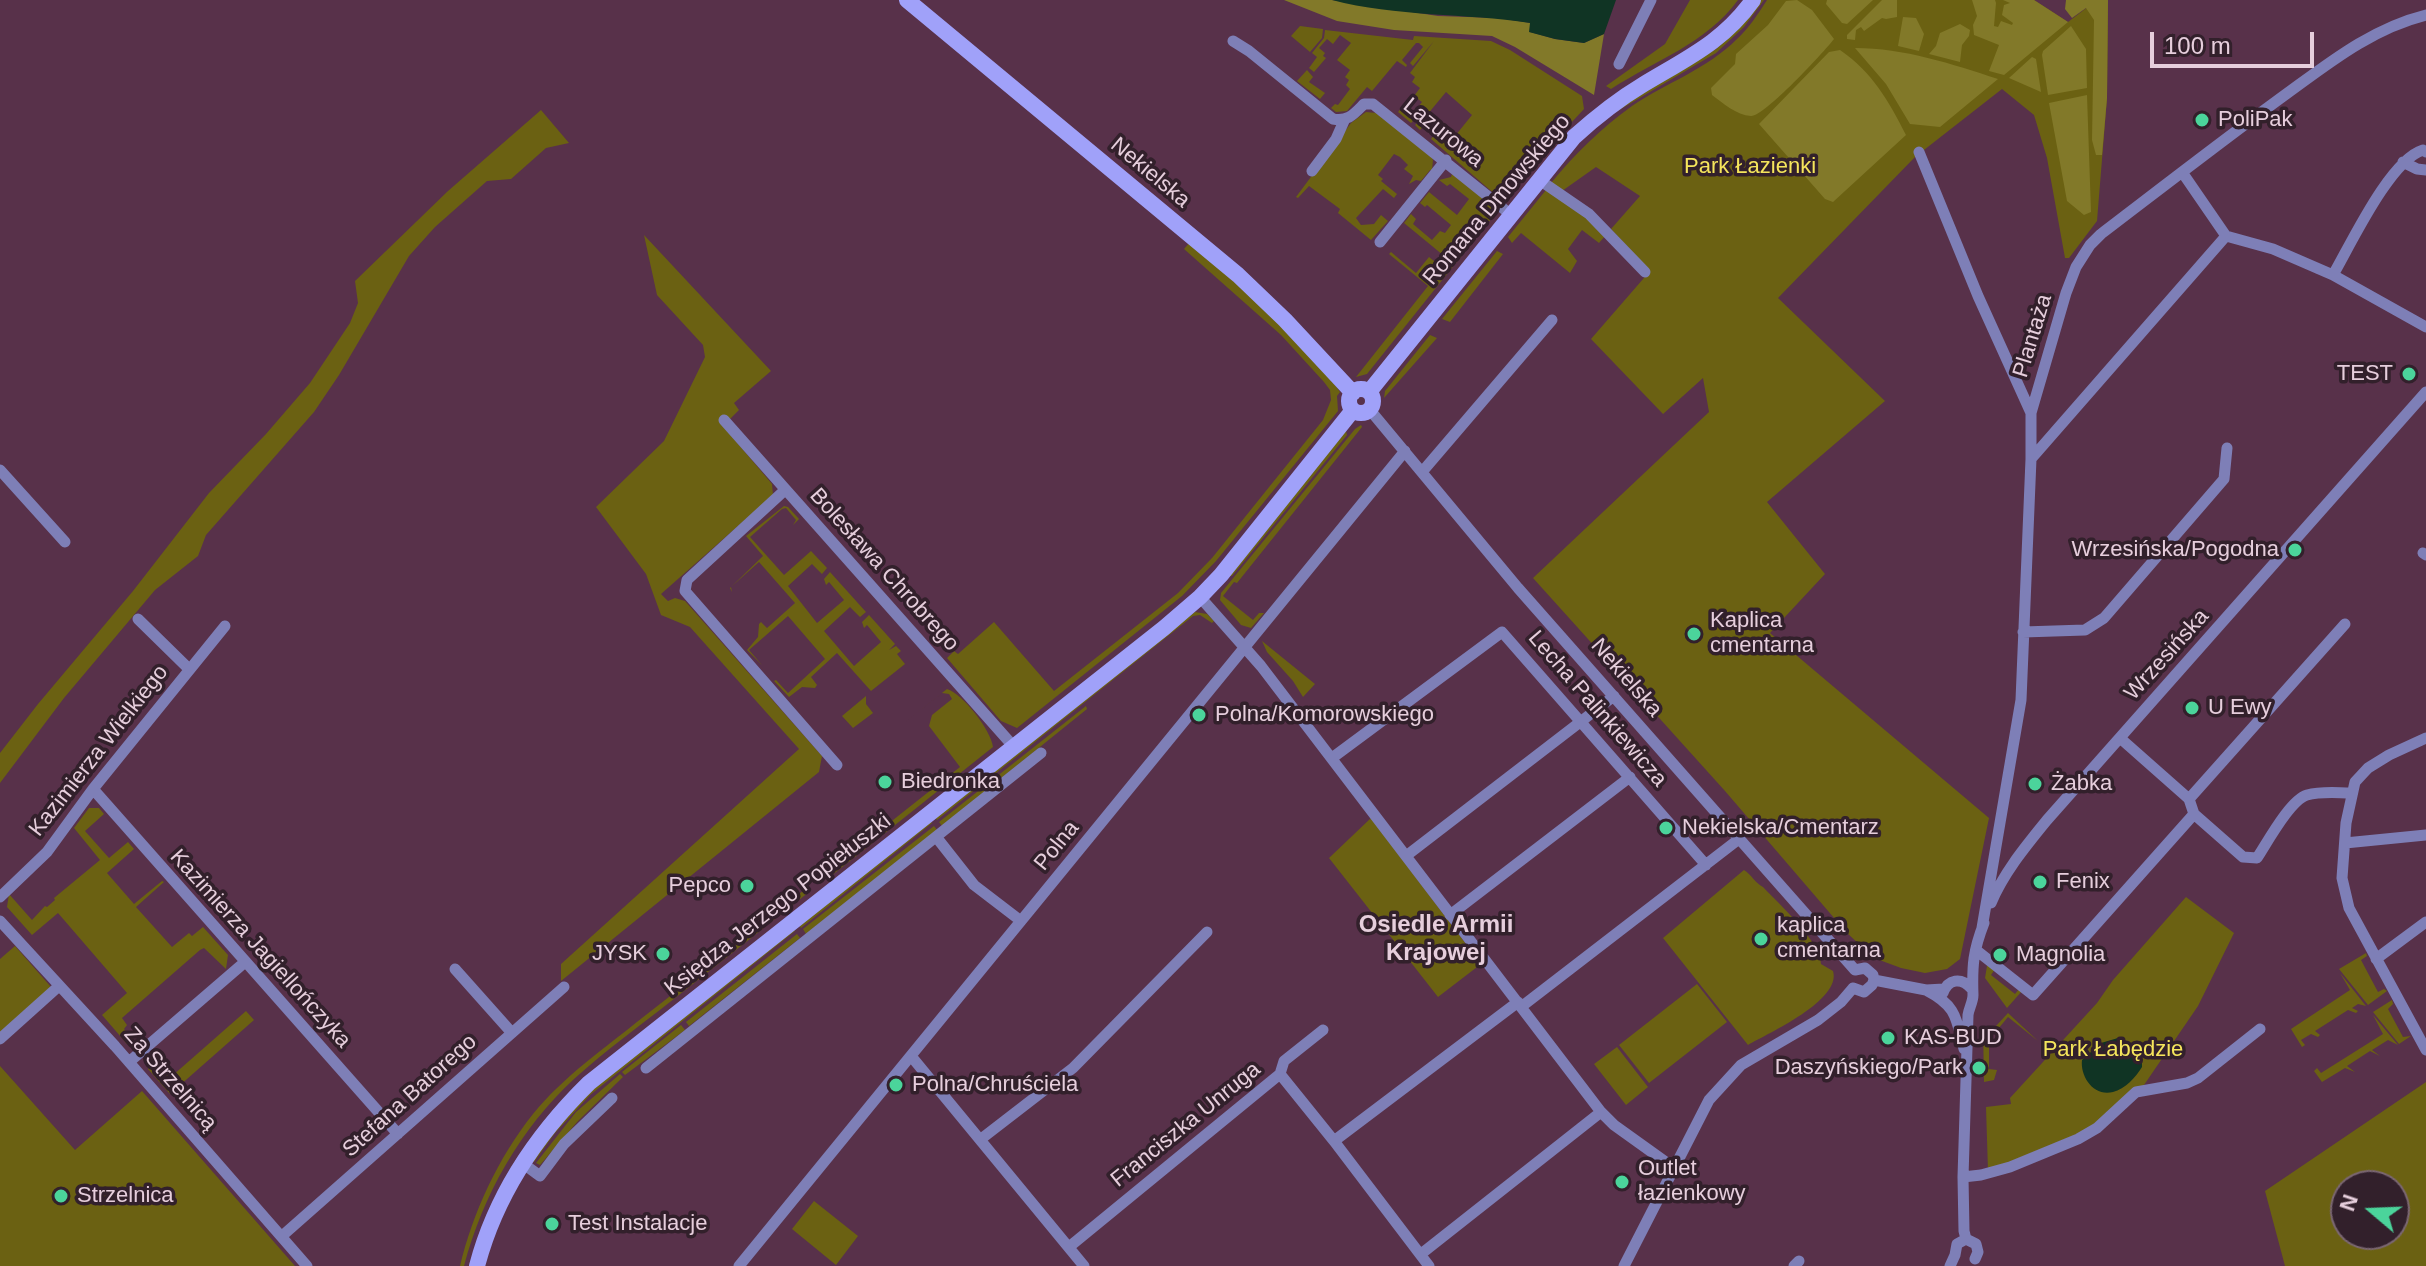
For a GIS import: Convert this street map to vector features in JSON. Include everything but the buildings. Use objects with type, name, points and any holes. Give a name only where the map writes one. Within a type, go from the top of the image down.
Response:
[{"type":"street","name":"Nekielska","points":[[907,0],[1238,275],[1361,392]]},
{"type":"street","points":[[1619,64],[1651,0]]},
{"type":"street","name":"Romana Dmowskiego","points":[[1361,392],[1574,137],[1601,113],[1642,85],[1702,51],[1741,17],[1753,0]]},
{"type":"street","name":"Plantaża","points":[[1982,928],[2021,700],[2031,413],[2076,267],[2101,234],[2348,49],[2403,20],[2426,15]]},
{"type":"street","points":[[1233,41],[1329,117],[1344,121],[1336,139],[1312,171]]},
{"type":"street","name":"Lazurowa","points":[[1344,121],[1364,104],[1373,104],[1510,214]]},
{"type":"street","points":[[1919,152],[1978,296],[2031,413]]},
{"type":"street","points":[[2333,275],[2382,189],[2413,153],[2426,152]]},
{"type":"street","points":[[1380,242],[1446,160]]},
{"type":"street","points":[[2403,162],[2426,170]]},
{"type":"street","points":[[2182,172],[2226,236],[2273,249],[2333,275],[2426,327]]},
{"type":"street","points":[[1538,179],[1589,214],[1645,272]]},
{"type":"street","points":[[2031,459],[2226,236]]},
{"type":"street","points":[[1422,472],[1552,320]]},
{"type":"street","points":[[1361,392],[1350,400],[1362,410]]},
{"type":"street","name":"Wrzesińska","points":[[1966,984],[1997,889],[2012,865],[2047,820],[2426,392]]},
{"type":"street","name":"Nekielska","points":[[1362,410],[1405,451],[1518,588],[1855,970]]},
{"type":"street","name":"Księdza Jerzego Popiełuszki","points":[[477,1266],[494,1215],[521,1162],[563,1108],[589,1083],[1200,597],[1362,410]]},
{"type":"street","name":"Bolesława Chrobrego","points":[[724,420],[1014,747]]},
{"type":"street","points":[[2023,632],[2085,630],[2104,618],[2224,479],[2227,448]]},
{"type":"street","name":"Polna","points":[[739,1266],[1405,451]]},
{"type":"street","points":[[0,470],[65,542]]},
{"type":"street","points":[[785,490],[687,580],[686,594],[837,765]]},
{"type":"street","points":[[1200,597],[1245,648],[1332,758],[1601,1112],[1614,1125],[1674,1168]]},
{"type":"street","points":[[138,619],[189,669]]},
{"type":"street","points":[[2189,799],[2345,624]]},
{"type":"street","name":"Kazimierza Wielkiego","points":[[0,897],[47,852],[93,789],[225,626]]},
{"type":"street","name":"Lecha Palinkiewicza","points":[[1332,758],[1502,632],[1706,865]]},
{"type":"street","points":[[1406,856],[1614,696]]},
{"type":"street","points":[[2120,738],[2189,799],[2194,814],[2243,857],[2257,858],[2289,811],[2304,796],[2326,792],[2351,793]]},
{"type":"street","points":[[2426,738],[2368,768],[2355,782],[2351,793],[2342,878],[2349,908],[2426,1050]]},
{"type":"street","points":[[646,1068],[1041,753]]},
{"type":"street","points":[[1450,915],[1630,777]]},
{"type":"street","name":"Kazimierza Jagiellończyka","points":[[93,789],[398,1134]]},
{"type":"street","points":[[1976,950],[2033,995],[2194,814]]},
{"type":"street","points":[[2345,843],[2426,835]]},
{"type":"street","points":[[937,838],[974,885],[1021,921]]},
{"type":"street","points":[[1334,1141],[1739,839]]},
{"type":"street","points":[[1995,851],[2012,865]]},
{"type":"street","name":"Za Strzelnicą","points":[[0,921],[129,1062],[307,1266]]},
{"type":"street","points":[[2376,959],[2426,922]]},
{"type":"street","points":[[981,1139],[1073,1068],[1207,932]]},
{"type":"street","points":[[129,1062],[245,962]]},
{"type":"street","points":[[1865,968],[1873,975],[1872,985],[1864,992],[1853,988],[1850,979],[1855,970],[1865,968]]},
{"type":"street","points":[[455,969],[512,1033]]},
{"type":"street","points":[[1874,980],[1926,990],[1961,1011],[1969,1006]]},
{"type":"street","points":[[1966,1239],[1957,1244],[1952,1260],[1977,1262],[1976,1244],[1966,1239],[1964,1231],[1963,1177],[1967,1063],[1969,1006],[1973,997],[1966,984],[1951,982],[1946,1000],[1957,1017],[1967,1063]]},
{"type":"street","points":[[0,1039],[59,986]]},
{"type":"street","name":"Stefana Batorego","points":[[282,1236],[564,987]]},
{"type":"street","points":[[1624,1266],[1709,1100],[1741,1065],[1818,1020],[1853,988]]},
{"type":"street","points":[[1963,1177],[2010,1167],[2078,1139],[2097,1128],[2136,1092],[2187,1083],[2198,1078],[2260,1029]]},
{"type":"street","name":"Franciszka Unruga","points":[[1069,1247],[1280,1074],[1284,1061],[1323,1030]]},
{"type":"street","points":[[911,1056],[1084,1266]]},
{"type":"street","points":[[1280,1074],[1429,1266]]},
{"type":"street","points":[[521,1162],[540,1176],[564,1144],[612,1098]]},
{"type":"street","points":[[1421,1254],[1601,1112]]},
{"type":"green space","points":[[1690,0],[1738,0],[1696,40],[1611,89],[1606,86],[1665,44]]},
{"type":"green space","points":[[1760,0],[1764,0],[1744,27],[1716,53],[1609,116],[1634,97],[1716,49],[1738,29]]},
{"type":"green space","name":"Park Łazienki","points":[[1767,0],[2034,0],[2068,22],[2097,0],[2108,0],[2107,98],[2097,221],[2069,258],[2065,258],[2047,158],[2034,115],[2002,89],[1915,157],[1778,298],[1885,401],[1767,502],[1825,574],[1770,633],[1989,818],[1960,959],[1947,969],[1925,973],[1874,958],[1847,933],[1725,791],[1533,578],[1709,412],[1703,378],[1663,414],[1591,339],[1650,271],[1611,229],[1640,196],[1596,167],[1562,191],[1551,183],[1589,142],[1621,114],[1725,50],[1757,16]]},
{"type":"green space","points":[[1300,26],[1323,29],[1322,38],[1310,52],[1291,36]]},
{"type":"green space","points":[[1325,30],[1413,40],[1414,36],[1491,41],[1582,96],[1584,109],[1504,202],[1431,139],[1442,125],[1455,136],[1472,115],[1446,92],[1422,121],[1425,124],[1420,130],[1414,120],[1411,123],[1398,112],[1402,107],[1412,115],[1422,102],[1414,96],[1420,88],[1412,82],[1415,77],[1410,73],[1434,41],[1413,66],[1410,63],[1423,47],[1416,43],[1402,60],[1406,67],[1397,61],[1372,91],[1367,87],[1347,111],[1336,112],[1331,108],[1338,105],[1350,89],[1346,85],[1349,80],[1345,77],[1350,70],[1337,60],[1351,43],[1340,35],[1333,44],[1327,39],[1319,48],[1326,58],[1314,72],[1309,68],[1317,57],[1312,53],[1324,38]]},
{"type":"green space","points":[[1307,70],[1313,77],[1309,82],[1325,93],[1320,99],[1297,81]]},
{"type":"green space","points":[[541,110],[569,143],[546,148],[511,179],[487,181],[435,227],[409,256],[314,412],[206,535],[198,556],[155,590],[64,698],[0,783],[0,753],[209,493],[310,383],[350,323],[358,303],[355,281],[448,191]]},
{"type":"green space","points":[[1366,112],[1376,113],[1431,155],[1433,160],[1432,170],[1421,181],[1409,184],[1413,176],[1404,169],[1408,165],[1394,154],[1378,175],[1397,194],[1394,198],[1383,189],[1356,218],[1361,225],[1374,224],[1381,215],[1388,221],[1371,240],[1338,213],[1340,209],[1309,186],[1296,197],[1351,123]]},
{"type":"green space","points":[[1452,174],[1499,209],[1367,374],[1356,377],[1428,286],[1389,254],[1391,252],[1416,273],[1429,257],[1443,268],[1449,260],[1404,223],[1411,214],[1416,219],[1413,224],[1432,240],[1440,231],[1445,233],[1451,225],[1427,205],[1425,207],[1420,203],[1429,192],[1457,215],[1469,199],[1450,184],[1447,186],[1439,180]]},
{"type":"green space","points":[[1546,190],[1573,205],[1605,236],[1599,243],[1582,230],[1568,249],[1577,261],[1570,273],[1521,233],[1512,243],[1508,237]]},
{"type":"green space","points":[[644,235],[771,371],[734,403],[739,410],[723,426],[772,484],[773,495],[661,594],[668,601],[675,598],[685,601],[822,756],[819,772],[561,981],[561,964],[799,749],[690,627],[661,615],[646,574],[596,507],[664,441],[705,357],[703,345],[657,295]]},
{"type":"green space","points":[[1190,242],[1263,306],[1335,385],[1340,392],[1337,396],[1338,411],[1216,561],[1182,596],[1017,728],[1001,721],[947,658],[954,651],[958,654],[994,622],[1054,691],[1178,593],[1212,558],[1323,420],[1331,400],[1330,390],[1324,382],[1281,335],[1184,249]]},
{"type":"green space","points":[[1497,251],[1503,254],[1450,322],[1442,319]]},
{"type":"green space","points":[[1430,335],[1437,338],[1384,398],[1385,391]]},
{"type":"green space","points":[[1361,425],[1237,583],[1234,582],[1223,596],[1253,620],[1259,613],[1264,613],[1251,628],[1241,625],[1220,600],[1221,593]]},
{"type":"green space","points":[[1346,431],[1347,435],[1232,576],[1228,576]]},
{"type":"green space","points":[[784,506],[788,507],[799,519],[793,525],[796,520],[786,508],[782,509],[750,537],[784,575],[811,551],[827,568],[822,574],[812,564],[788,586],[817,623],[844,600],[829,582],[826,585],[824,579],[830,572],[866,612],[860,617],[850,607],[824,631],[854,666],[881,642],[867,625],[864,628],[862,622],[869,615],[895,644],[889,650],[896,646],[901,651],[897,654],[905,664],[871,691],[837,653],[811,677],[817,685],[815,688],[802,687],[789,697],[774,681],[788,693],[825,659],[788,616],[749,650],[762,665],[747,650],[758,637],[759,624],[761,622],[767,628],[795,603],[759,562],[731,587],[763,556],[746,536]]},
{"type":"green space","points":[[1195,612],[1207,614],[1214,621],[1212,623],[1200,615],[1193,616],[937,820],[935,817]]},
{"type":"green space","points":[[1262,641],[1315,684],[1303,697],[1267,652]]},
{"type":"green space","points":[[947,689],[961,698],[975,714],[993,747],[831,876],[826,873],[960,767],[929,726],[932,715],[952,699],[949,694],[942,693],[904,723]]},
{"type":"green space","points":[[866,696],[866,704],[873,713],[853,728],[842,716]]},
{"type":"green space","points":[[1086,706],[1087,709],[942,826],[939,822]]},
{"type":"green space","points":[[89,808],[99,808],[104,814],[85,831],[109,858],[128,842],[134,849],[107,873],[134,904],[164,882],[136,907],[172,947],[189,933],[192,936],[203,927],[228,955],[226,969],[204,948],[200,950],[122,1018],[127,1025],[124,1029],[138,1045],[127,1044],[102,1015],[127,993],[58,913],[32,935],[7,907],[9,894],[32,920],[100,860],[74,828]]},
{"type":"green space","points":[[1371,818],[1481,964],[1438,997],[1329,858]]},
{"type":"green space","points":[[930,821],[932,823],[801,928],[799,925]]},
{"type":"green space","points":[[934,826],[937,830],[806,934],[803,929]]},
{"type":"green space","points":[[1744,870],[1798,924],[1814,945],[1821,964],[1833,971],[1833,982],[1816,1004],[1748,1045],[1663,938]]},
{"type":"green space","points":[[809,886],[809,892],[609,1049],[555,1098],[520,1141],[506,1165],[482,1214],[464,1266],[460,1266],[472,1226],[498,1167],[520,1131],[545,1100],[585,1063]]},
{"type":"green space","name":"Park Łabędzie","points":[[2186,897],[2234,933],[2198,1006],[2144,1085],[2085,1131],[1988,1171],[1986,1107],[2011,1104],[2010,1098],[2097,1003],[2113,980]]},
{"type":"green space","points":[[793,929],[795,931],[590,1095],[555,1133],[534,1162],[531,1159],[588,1092]]},
{"type":"green space","points":[[797,934],[800,938],[689,1026],[686,1022]]},
{"type":"green space","points":[[15,946],[51,987],[0,1033],[0,959]]},
{"type":"green space","points":[[2366,953],[2367,956],[2361,960],[2378,992],[2387,991],[2368,1005],[2339,969]]},
{"type":"green space","points":[[1989,964],[1995,969],[1991,975],[2015,994],[2019,989],[2022,991],[2007,1008],[1985,978]]},
{"type":"green space","points":[[2340,973],[2366,1006],[2358,1004],[2352,1008],[2358,1011],[2356,1013],[2348,1010],[2315,1031],[2320,1035],[2311,1034],[2301,1040],[2305,1045],[2302,1047],[2291,1029],[2350,990]]},
{"type":"green space","points":[[1697,984],[1727,1022],[1649,1083],[1619,1045]]},
{"type":"green space","points":[[2392,1000],[2393,1004],[2388,1009],[2403,1037],[2411,1036],[2399,1044],[2373,1012]]},
{"type":"green space","points":[[246,1011],[254,1020],[170,1094],[148,1069],[152,1054],[172,1076]]},
{"type":"green space","points":[[2008,1013],[2038,1041],[2008,1017],[1998,1029],[1989,1029],[1989,1069],[1997,1070],[1994,1080],[1984,1082],[1983,1028],[1996,1026]]},
{"type":"green space","points":[[2373,1015],[2398,1045],[2388,1040],[2372,1050],[2380,1056],[2370,1051],[2347,1066],[2355,1072],[2345,1068],[2322,1082],[2314,1071],[2317,1068],[2321,1073],[2383,1034]]},
{"type":"green space","points":[[681,1025],[685,1030],[625,1075],[622,1072]]},
{"type":"green space","points":[[1617,1047],[1648,1087],[1626,1105],[1594,1064]]},
{"type":"green space","points":[[0,1066],[75,1150],[142,1091],[295,1266],[0,1266]]},
{"type":"green space","points":[[620,1074],[623,1077],[578,1121],[540,1165],[536,1163],[576,1112]]},
{"type":"green space","points":[[2426,1082],[2426,1266],[2285,1266],[2265,1191]]},
{"type":"green space","points":[[814,1201],[858,1236],[836,1265],[792,1229]]},
{"type":"shaded area","points":[[1284,0],[1332,0],[1438,16],[1498,18],[1531,23],[1530,32],[1584,43],[1604,34],[1594,95],[1492,36],[1394,30],[1337,21]]},
{"type":"shaded area","points":[[1332,0],[1616,0],[1604,34],[1584,43],[1529,32],[1530,23],[1406,12]]},
{"type":"shaded area","points":[[1797,0],[1812,10],[1834,39],[1819,57],[1758,114],[1751,116],[1735,111],[1712,95],[1711,88],[1735,64],[1736,54],[1768,25],[1786,1]]},
{"type":"shaded area","points":[[1827,0],[1873,0],[1847,24],[1842,23],[1826,4]]},
{"type":"shaded area","points":[[1882,0],[1897,0],[1897,17],[1882,18],[1864,31],[1861,27],[1856,30],[1855,40],[1847,39],[1847,35]]},
{"type":"shaded area","points":[[1972,0],[1995,0],[1994,26],[1998,27],[2001,21],[2013,23],[2002,15],[2004,5],[2010,3],[2003,0],[2034,0],[2068,22],[2004,75],[1989,71],[1999,45],[1974,35],[1973,25],[1977,16]]},
{"type":"shaded area","points":[[2066,0],[2108,0],[2107,98],[2102,155],[2096,155],[2092,140],[2094,20],[2086,8],[2072,18],[2065,9]]},
{"type":"shaded area","points":[[1903,17],[1916,18],[1924,34],[1919,51],[1898,46]]},
{"type":"shaded area","points":[[1960,24],[1970,30],[1962,45],[1960,62],[1929,54],[1936,46],[1940,33]]},
{"type":"shaded area","points":[[2071,26],[2086,49],[2087,88],[2048,95],[2043,51]]},
{"type":"shaded area","points":[[1855,48],[1910,54],[1998,79],[1940,127],[1910,124],[1886,84]]},
{"type":"shaded area","points":[[1840,50],[1879,88],[1906,135],[1833,202],[1825,199],[1759,124],[1829,52]]},
{"type":"shaded area","points":[[2032,57],[2036,59],[2041,92],[2009,78]]},
{"type":"shaded area","points":[[2087,95],[2091,212],[2084,215],[2067,201],[2049,103]]},
{"type":"shaded area","points":[[2118,1038],[2136,1048],[2142,1067],[2122,1088],[2100,1092],[2086,1079],[2082,1060],[2101,1043]]},
{"type":"place","name":"PoliPak","points":[[2202,120]]},
{"type":"place","name":"TEST","points":[[2409,374]]},
{"type":"place","name":"Wrzesińska/Pogodna","points":[[2295,550]]},
{"type":"place","name":"Kaplica cmentarna","points":[[1694,634]]},
{"type":"place","name":"U Ewy","points":[[2192,708]]},
{"type":"place","name":"Polna/Komorowskiego","points":[[1199,715]]},
{"type":"place","name":"Biedronka","points":[[885,782]]},
{"type":"place","name":"Żabka","points":[[2035,784]]},
{"type":"place","name":"Nekielska/Cmentarz","points":[[1666,828]]},
{"type":"place","name":"Fenix","points":[[2040,882]]},
{"type":"place","name":"Pepco","points":[[747,886]]},
{"type":"place","name":"kaplica cmentarna","points":[[1761,939]]},
{"type":"place","name":"JYSK","points":[[663,954]]},
{"type":"place","name":"Magnolia","points":[[2000,955]]},
{"type":"place","name":"KAS-BUD","points":[[1888,1038]]},
{"type":"place","name":"Daszyńskiego/Park","points":[[1979,1068]]},
{"type":"place","name":"Polna/Chruściela","points":[[896,1085]]},
{"type":"place","name":"Outlet łazienkowy","points":[[1622,1182]]},
{"type":"place","name":"Strzelnica","points":[[61,1196]]},
{"type":"place","name":"Test Instalacje","points":[[552,1224]]},
{"type":"district","name":"Osiedle Armii Krajowej","points":[[1436,939]]}]
